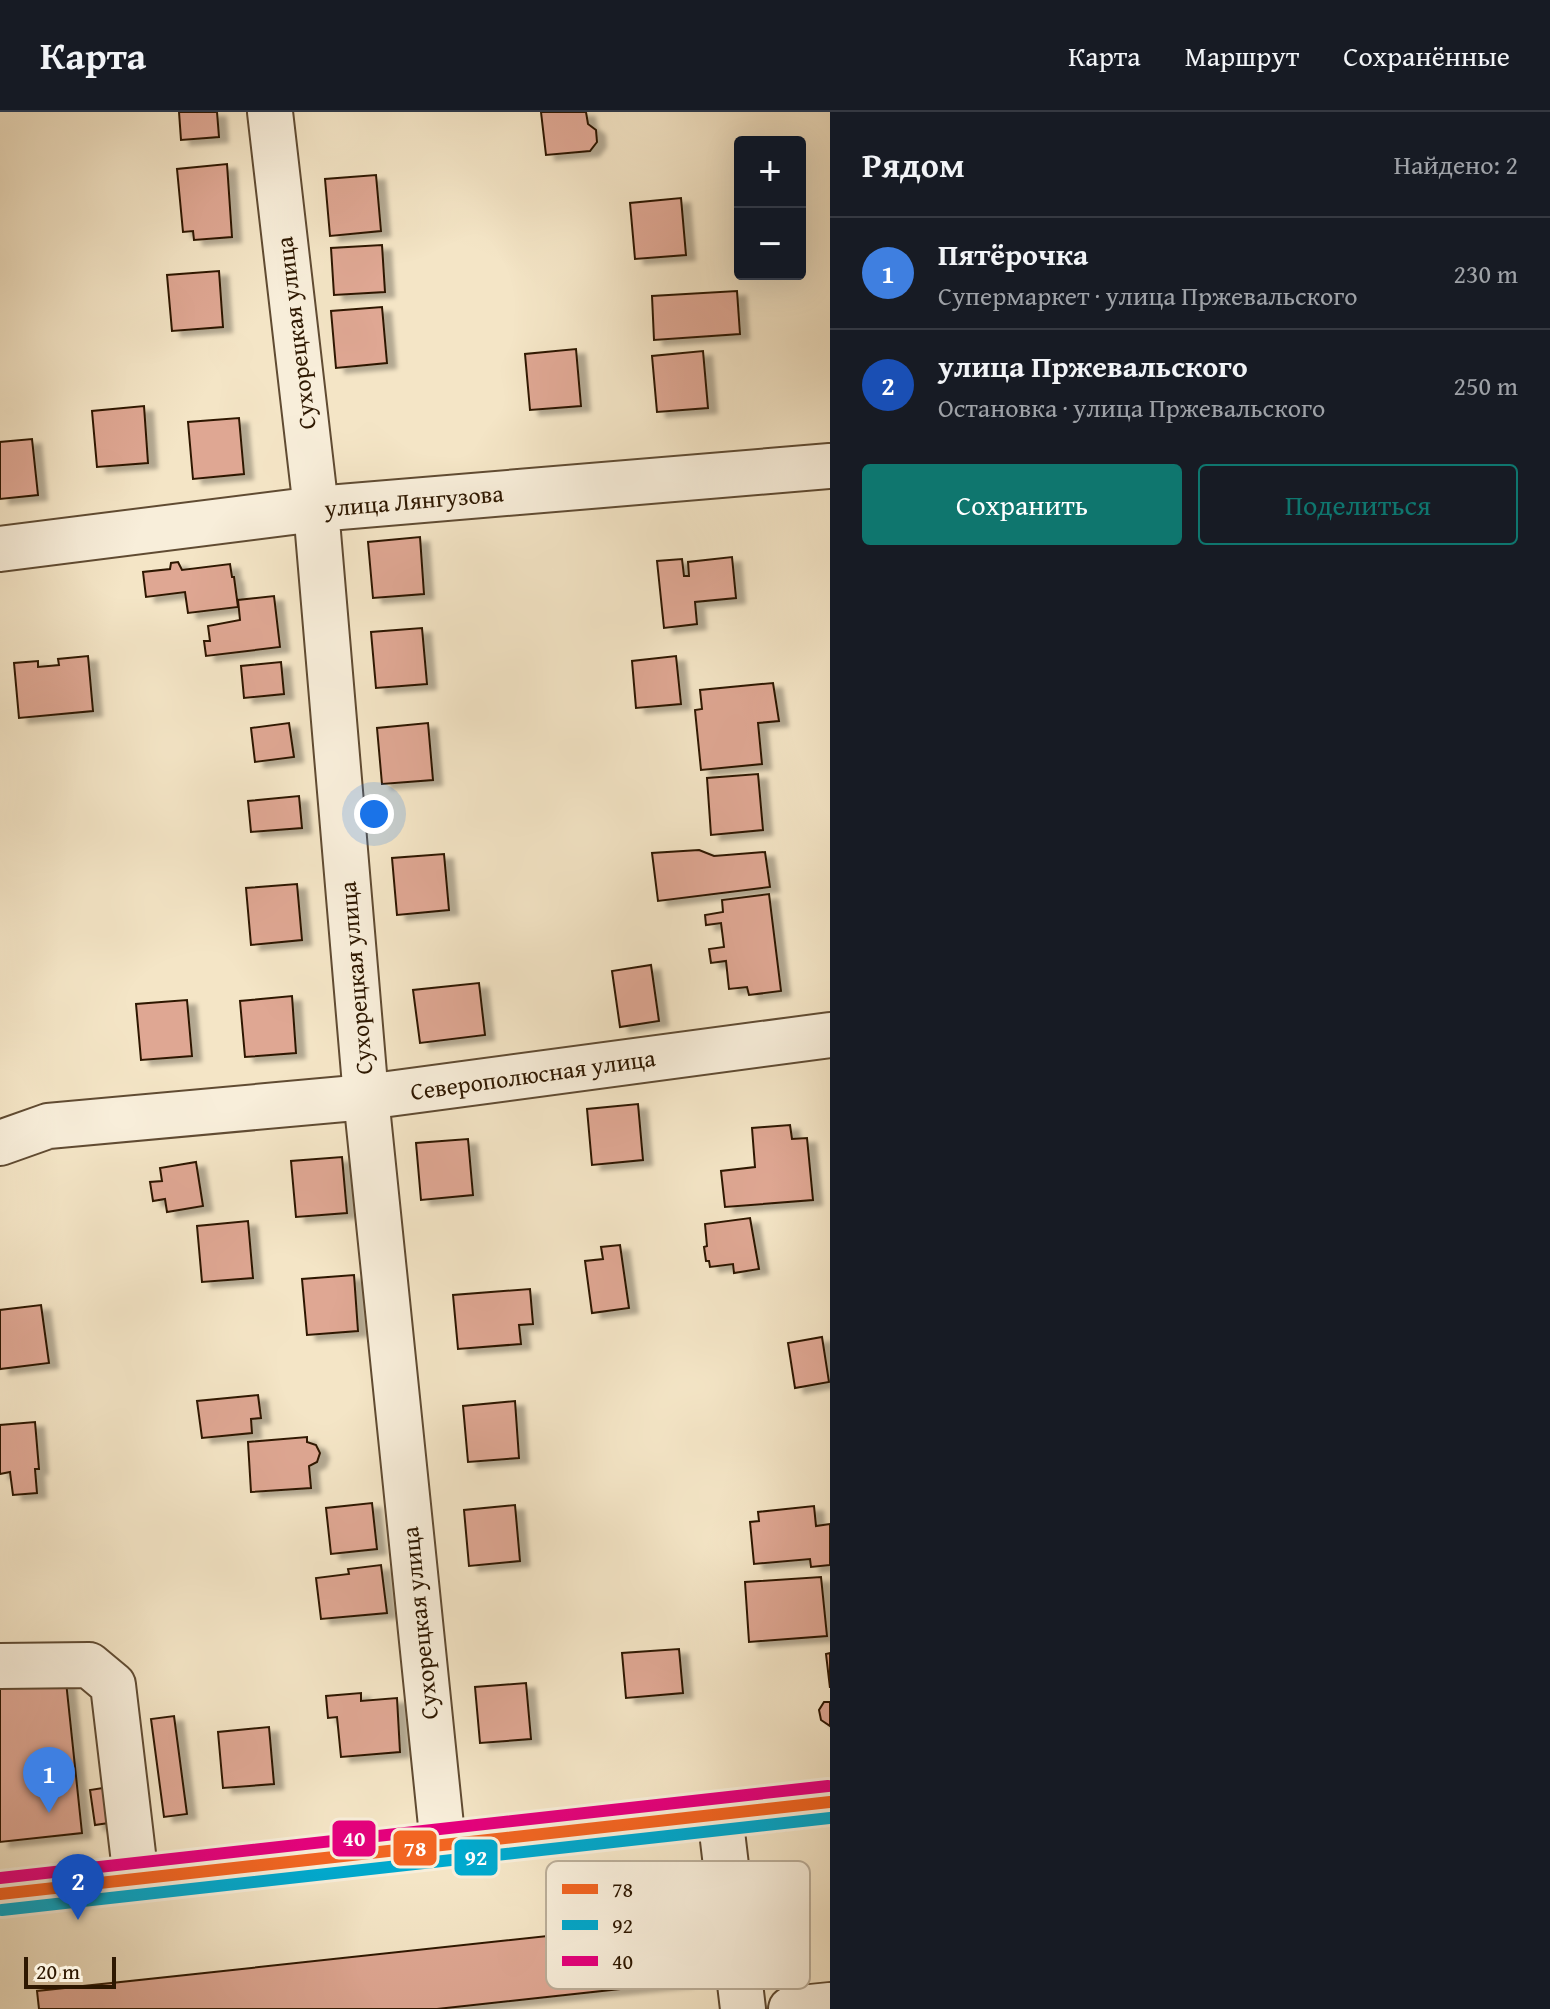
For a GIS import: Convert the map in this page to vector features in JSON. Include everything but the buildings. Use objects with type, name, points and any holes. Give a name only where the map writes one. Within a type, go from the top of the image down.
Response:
[{"type":"main road","points":[[0,1894],[830,1802]]},
{"type":"street","name":"Сухорецкая улица","points":[[270,112],[316,509],[366,1097],[443,1845]]},
{"type":"street","name":"улица Лянгузова","points":[[0,549],[316,509],[830,466]]},
{"type":"street","name":"Северополюсная улица","points":[[0,1143],[48,1126],[366,1097],[830,1035]]},
{"type":"street","points":[[0,1666],[89,1665],[113,1685],[136,1879]]},
{"type":"street","points":[[720,1815],[725,1861]]},
{"type":"street","points":[[741,1989],[743,2009]]},
{"type":"street","points":[[791,2009],[830,2005]]},
{"type":"transit line","name":"40","points":[[0,1878],[828,1786]]},
{"type":"transit line","name":"78","points":[[0,1894],[830,1802]]},
{"type":"transit line","name":"92","points":[[2,1910],[830,1818]]},
{"type":"place","name":"Пятёрочка","points":[[49,1813]]},
{"type":"place","name":"улица Пржевальского","points":[[78,1920]]}]
